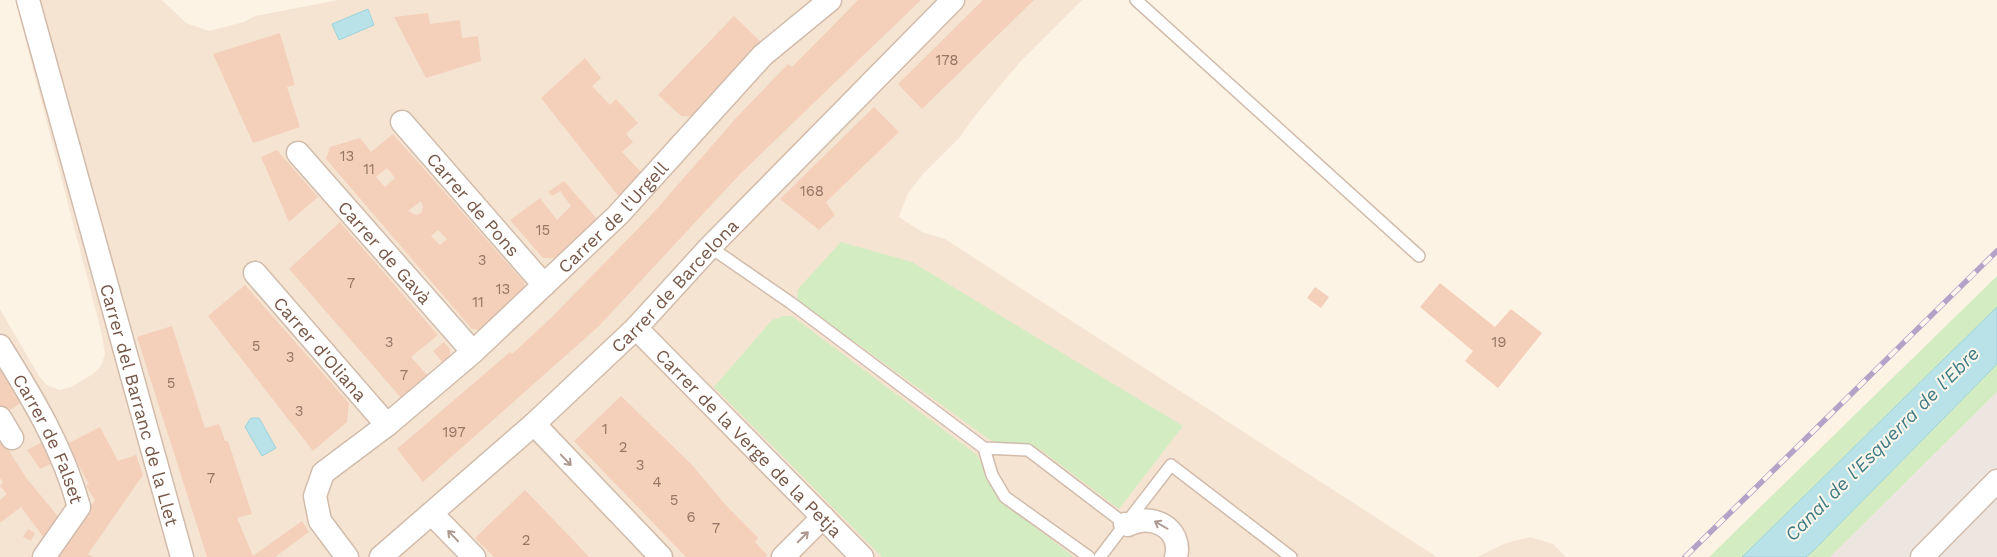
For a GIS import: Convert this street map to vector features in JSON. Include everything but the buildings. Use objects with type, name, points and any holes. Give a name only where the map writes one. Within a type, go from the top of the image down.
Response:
[{"type":"street","name":"Carrer del Barranc de la Llet","points":[[28,0],[182,557]]},
{"type":"street","name":"Carrer de l'Urgell","points":[[346,557],[320,520],[315,496],[323,473],[387,425],[473,352],[618,215],[763,55],[830,0]]},
{"type":"street","name":"Carrer de Barcelona","points":[[381,557],[534,424],[636,328],[710,247],[953,0]]},
{"type":"street","name":"Carrer de Pons","points":[[402,122],[544,285]]},
{"type":"street","name":"Carrer de Gavà","points":[[298,153],[473,352]]},
{"type":"street","name":"Carrer d'Oliana","points":[[255,273],[387,425]]},
{"type":"street","name":"Carrer de la Verge de la Petja","points":[[636,328],[862,557]]},
{"type":"street","name":"Carrer de Falset","points":[[0,346],[43,417],[70,474],[80,507],[44,557]]},
{"type":"street","points":[[0,418],[12,438]]},
{"type":"street","points":[[534,424],[661,557]]},
{"type":"street","points":[[1922,557],[1997,481]]},
{"type":"street","points":[[432,514],[474,557]]},
{"type":"street","points":[[783,557],[823,517]]},
{"type":"street","points":[[1125,524],[1128,525],[1135,521],[1150,519],[1165,525],[1175,538],[1176,557]]},
{"type":"lane","points":[[1136,0],[1419,256]]},
{"type":"lane","points":[[710,247],[791,303],[984,448],[1028,450],[1125,524]]},
{"type":"lane","points":[[984,448],[992,475],[1005,497],[1089,557]]},
{"type":"lane","points":[[1100,557],[1171,465],[1291,557]]},
{"type":"shaded area","points":[[33,0],[162,0],[186,23],[209,31],[244,22],[255,16],[339,0],[1082,0],[1021,61],[974,117],[960,137],[923,174],[908,193],[899,217],[922,232],[945,239],[1437,557],[0,557],[0,309],[39,376],[47,385],[59,390],[71,387],[93,374],[101,366],[105,354],[101,331],[19,15]]},
{"type":"shaded area","points":[[1997,392],[1997,557],[1830,557]]},
{"type":"shaded area","points":[[1530,537],[1553,544],[1566,557],[1477,557],[1506,543]]},
{"type":"green space","points":[[841,242],[912,262],[1183,426],[1119,509],[1041,450],[990,440],[797,300],[798,289]]},
{"type":"green space","points":[[1997,276],[1997,307],[1742,557],[1709,557]]},
{"type":"green space","points":[[783,316],[792,316],[977,455],[998,495],[1008,506],[1074,557],[882,557],[714,387],[772,320]]},
{"type":"green space","points":[[1997,364],[1997,392],[1830,557],[1806,557]]},
{"type":"water","points":[[368,9],[374,25],[339,40],[332,24]]},
{"type":"water","name":"Canal de l'Esquerra de l'Ebre","points":[[1997,307],[1997,364],[1814,550],[1806,557],[1742,557]]},
{"type":"water","points":[[259,418],[276,448],[262,456],[245,427],[250,419]]},
{"type":"railway","points":[[1685,557],[1997,251]]}]
